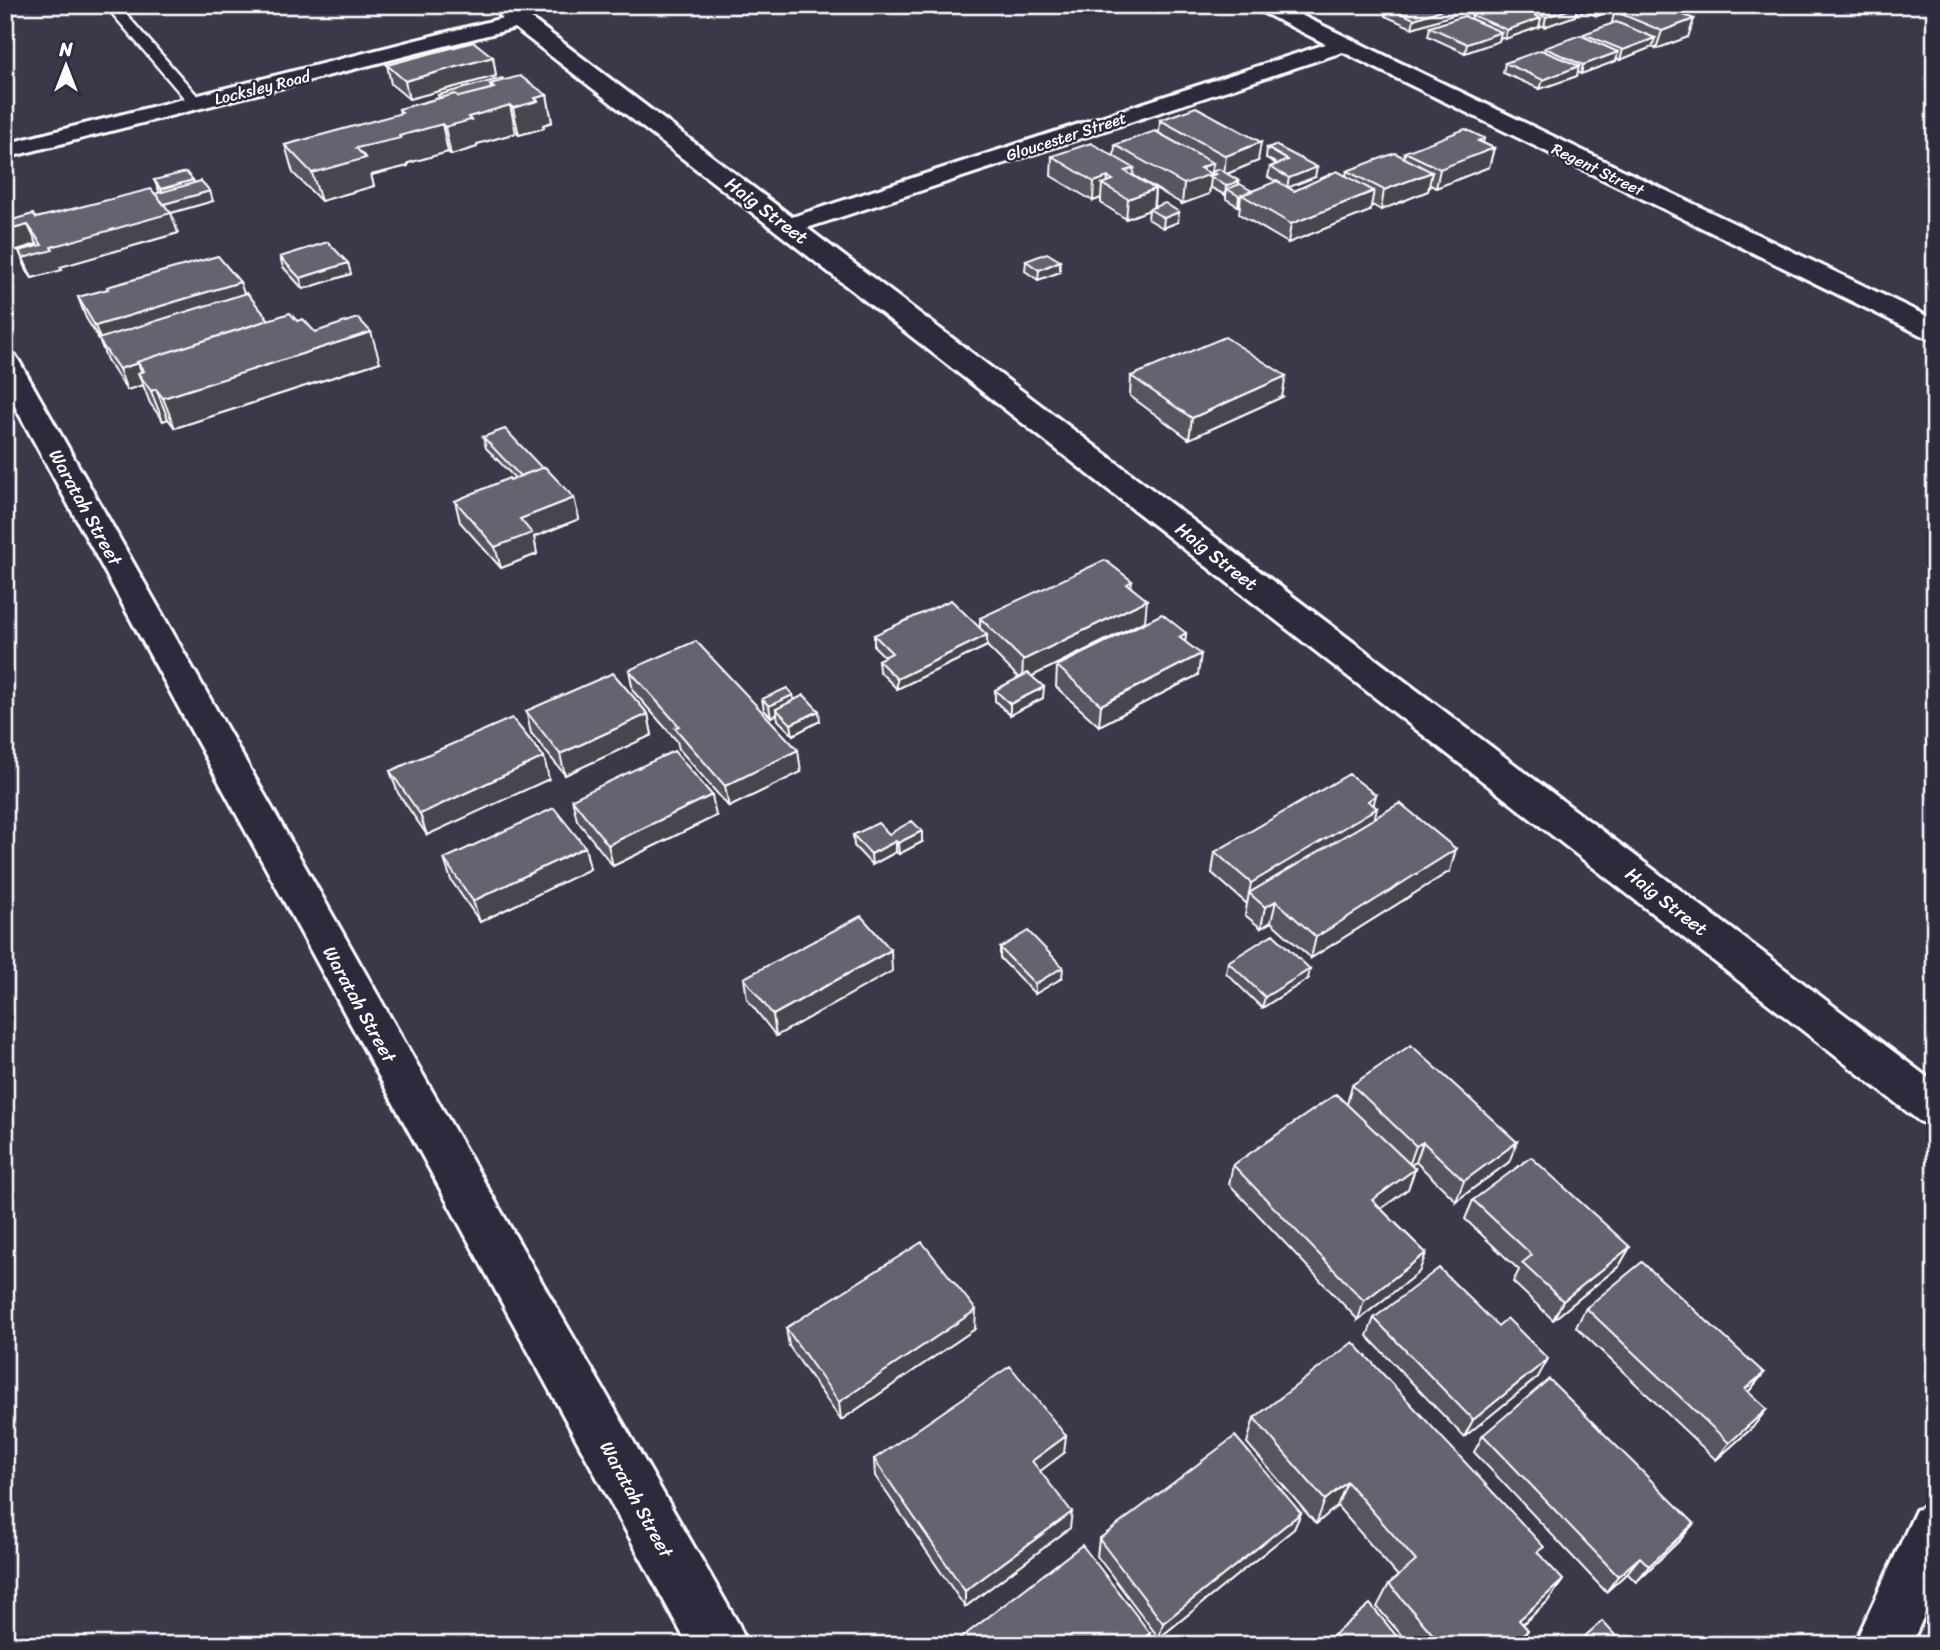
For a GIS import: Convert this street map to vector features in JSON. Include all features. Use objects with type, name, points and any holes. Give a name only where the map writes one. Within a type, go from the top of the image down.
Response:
[{"type":"street","name":"Regent Street","points":[[1263,5],[1935,331]]},
{"type":"street","name":"Locksley Road","points":[[5,151],[196,103],[509,13]]},
{"type":"street","name":"Haig Street","points":[[509,13],[1935,1108]]},
{"type":"street","name":"Gloucester Street","points":[[789,226],[1344,45]]},
{"type":"street","name":"Waratah Street","points":[[5,360],[435,1139],[719,1645]]},
{"type":"street","points":[[1882,1645],[1935,1529]]},
{"type":"lane","points":[[111,5],[196,103]]},
{"type":"building","points":[[1456,5],[1414,19],[1387,7]]},
{"type":"building","points":[[1499,5],[1510,5],[1541,18],[1507,30],[1472,15]]},
{"type":"building","points":[[1517,5],[1574,5],[1577,7],[1546,17]]},
{"type":"building","points":[[1619,5],[1659,5],[1694,19],[1662,31],[1619,13],[1630,9]]},
{"type":"building","points":[[1464,16],[1501,32],[1467,44],[1430,27]]},
{"type":"building","points":[[1616,22],[1655,38],[1623,50],[1584,34]]},
{"type":"building","points":[[1580,35],[1618,52],[1583,65],[1545,48]]},
{"type":"building","points":[[474,42],[493,57],[405,81],[387,65]]},
{"type":"building","points":[[1541,50],[1579,66],[1543,80],[1505,63]]},
{"type":"building","points":[[520,76],[547,95],[535,98],[538,101],[513,108],[510,105],[468,117],[471,120],[445,127],[442,124],[399,136],[401,138],[356,148],[366,158],[312,173],[285,145],[402,113],[399,109],[455,94],[459,97],[494,88],[490,84]]},
{"type":"building","points":[[502,78],[505,80],[490,84],[491,89],[459,97],[455,94],[441,98],[438,95]]},
{"type":"building","points":[[1196,107],[1261,142],[1226,156],[1160,120]]},
{"type":"building","points":[[1465,129],[1484,138],[1478,141],[1494,148],[1440,169],[1405,152]]},
{"type":"building","points":[[1155,131],[1213,163],[1200,168],[1211,174],[1184,184],[1115,145]]},
{"type":"building","points":[[1091,143],[1134,168],[1125,171],[1155,189],[1128,199],[1102,184],[1113,180],[1108,177],[1094,182],[1052,156]]},
{"type":"building","points":[[1275,145],[1317,167],[1289,178],[1270,167],[1288,160],[1267,148]]},
{"type":"building","points":[[1395,153],[1432,172],[1384,190],[1347,171]]},
{"type":"building","points":[[1219,169],[1239,181],[1226,186],[1210,176],[1216,174],[1212,172]]},
{"type":"building","points":[[1337,171],[1374,191],[1291,224],[1242,195],[1277,181],[1294,191]]},
{"type":"building","points":[[186,172],[193,180],[161,189],[154,180]]},
{"type":"building","points":[[201,181],[210,191],[164,204],[155,194]]},
{"type":"building","points":[[1240,184],[1252,191],[1239,196],[1227,189]]},
{"type":"building","points":[[151,189],[171,213],[51,247],[53,250],[23,258],[19,251],[42,245],[28,225],[5,231],[5,222],[33,214],[36,218]]},
{"type":"building","points":[[1165,203],[1179,212],[1164,218],[1149,209]]},
{"type":"building","points":[[328,242],[348,263],[300,278],[280,257]]},
{"type":"building","points":[[1047,253],[1060,261],[1039,270],[1026,261]]},
{"type":"building","points":[[218,256],[240,282],[95,326],[78,297],[108,289],[107,287]]},
{"type":"building","points":[[247,293],[269,320],[119,369],[98,339]]},
{"type":"building","points":[[290,313],[297,321],[303,319],[315,332],[358,318],[371,332],[163,398],[156,389],[151,391],[138,373],[144,371],[137,362]]},
{"type":"building","points":[[1225,337],[1286,376],[1192,418],[1131,376]]},
{"type":"building","points":[[505,429],[542,468],[520,476],[483,437]]},
{"type":"building","points":[[545,467],[574,498],[520,519],[532,533],[495,547],[455,501],[509,478],[510,480]]},
{"type":"building","points":[[1105,560],[1132,581],[1127,584],[1147,600],[1023,660],[980,618]]},
{"type":"building","points":[[951,600],[987,635],[897,679],[878,660],[892,653],[874,635]]},
{"type":"building","points":[[1162,614],[1186,633],[1179,637],[1201,654],[1101,705],[1057,666]]},
{"type":"building","points":[[696,641],[798,750],[725,786],[675,728],[679,726],[629,670]]},
{"type":"building","points":[[613,673],[648,714],[560,754],[526,711]]},
{"type":"building","points":[[1028,673],[1044,687],[1010,704],[995,690]]},
{"type":"building","points":[[787,688],[793,695],[769,706],[762,699]]},
{"type":"building","points":[[804,695],[819,711],[791,724],[776,709]]},
{"type":"building","points":[[512,718],[544,757],[420,814],[390,771]]},
{"type":"building","points":[[674,751],[712,795],[608,845],[572,799]]},
{"type":"building","points":[[1349,774],[1376,795],[1368,801],[1377,808],[1251,883],[1215,852]]},
{"type":"building","points":[[1400,803],[1456,849],[1316,937],[1276,901],[1265,907],[1249,893]]},
{"type":"building","points":[[554,808],[585,847],[473,901],[444,859]]},
{"type":"building","points":[[912,821],[922,831],[871,854],[853,835],[878,823],[889,834]]},
{"type":"building","points":[[861,916],[891,950],[773,1015],[744,978]]},
{"type":"building","points":[[1028,931],[1063,967],[1035,984],[1000,948]]},
{"type":"building","points":[[1273,934],[1310,969],[1265,997],[1228,962]]},
{"type":"building","points":[[1411,1045],[1517,1142],[1464,1181],[1423,1142],[1416,1146],[1352,1085]]},
{"type":"building","points":[[1336,1094],[1415,1169],[1372,1200],[1426,1253],[1364,1301],[1233,1165]]},
{"type":"building","points":[[1531,1157],[1630,1247],[1563,1301],[1522,1263],[1532,1255],[1473,1200]]},
{"type":"building","points":[[922,1242],[976,1310],[839,1402],[786,1328]]},
{"type":"building","points":[[1642,1262],[1764,1373],[1745,1389],[1767,1409],[1729,1443],[1586,1308]]},
{"type":"building","points":[[1439,1268],[1498,1326],[1507,1318],[1548,1359],[1473,1420],[1374,1318]]},
{"type":"building","points":[[1353,1342],[1544,1547],[1537,1552],[1563,1580],[1519,1620],[1528,1630],[1511,1645],[1442,1645],[1389,1584],[1416,1561],[1347,1482],[1325,1500],[1254,1418]]},
{"type":"building","points":[[1010,1366],[1066,1436],[1032,1461],[1072,1512],[965,1591],[874,1459]]},
{"type":"building","points":[[1549,1379],[1694,1523],[1649,1566],[1640,1557],[1618,1576],[1483,1435]]},
{"type":"building","points":[[1235,1436],[1301,1513],[1163,1623],[1099,1539]]},
{"type":"building","points":[[1082,1545],[1150,1633],[1136,1645],[960,1645],[957,1641]]},
{"type":"building","points":[[1370,1604],[1404,1645],[1322,1645]]},
{"type":"building","points":[[1602,1621],[1624,1645],[1575,1645]]}]
